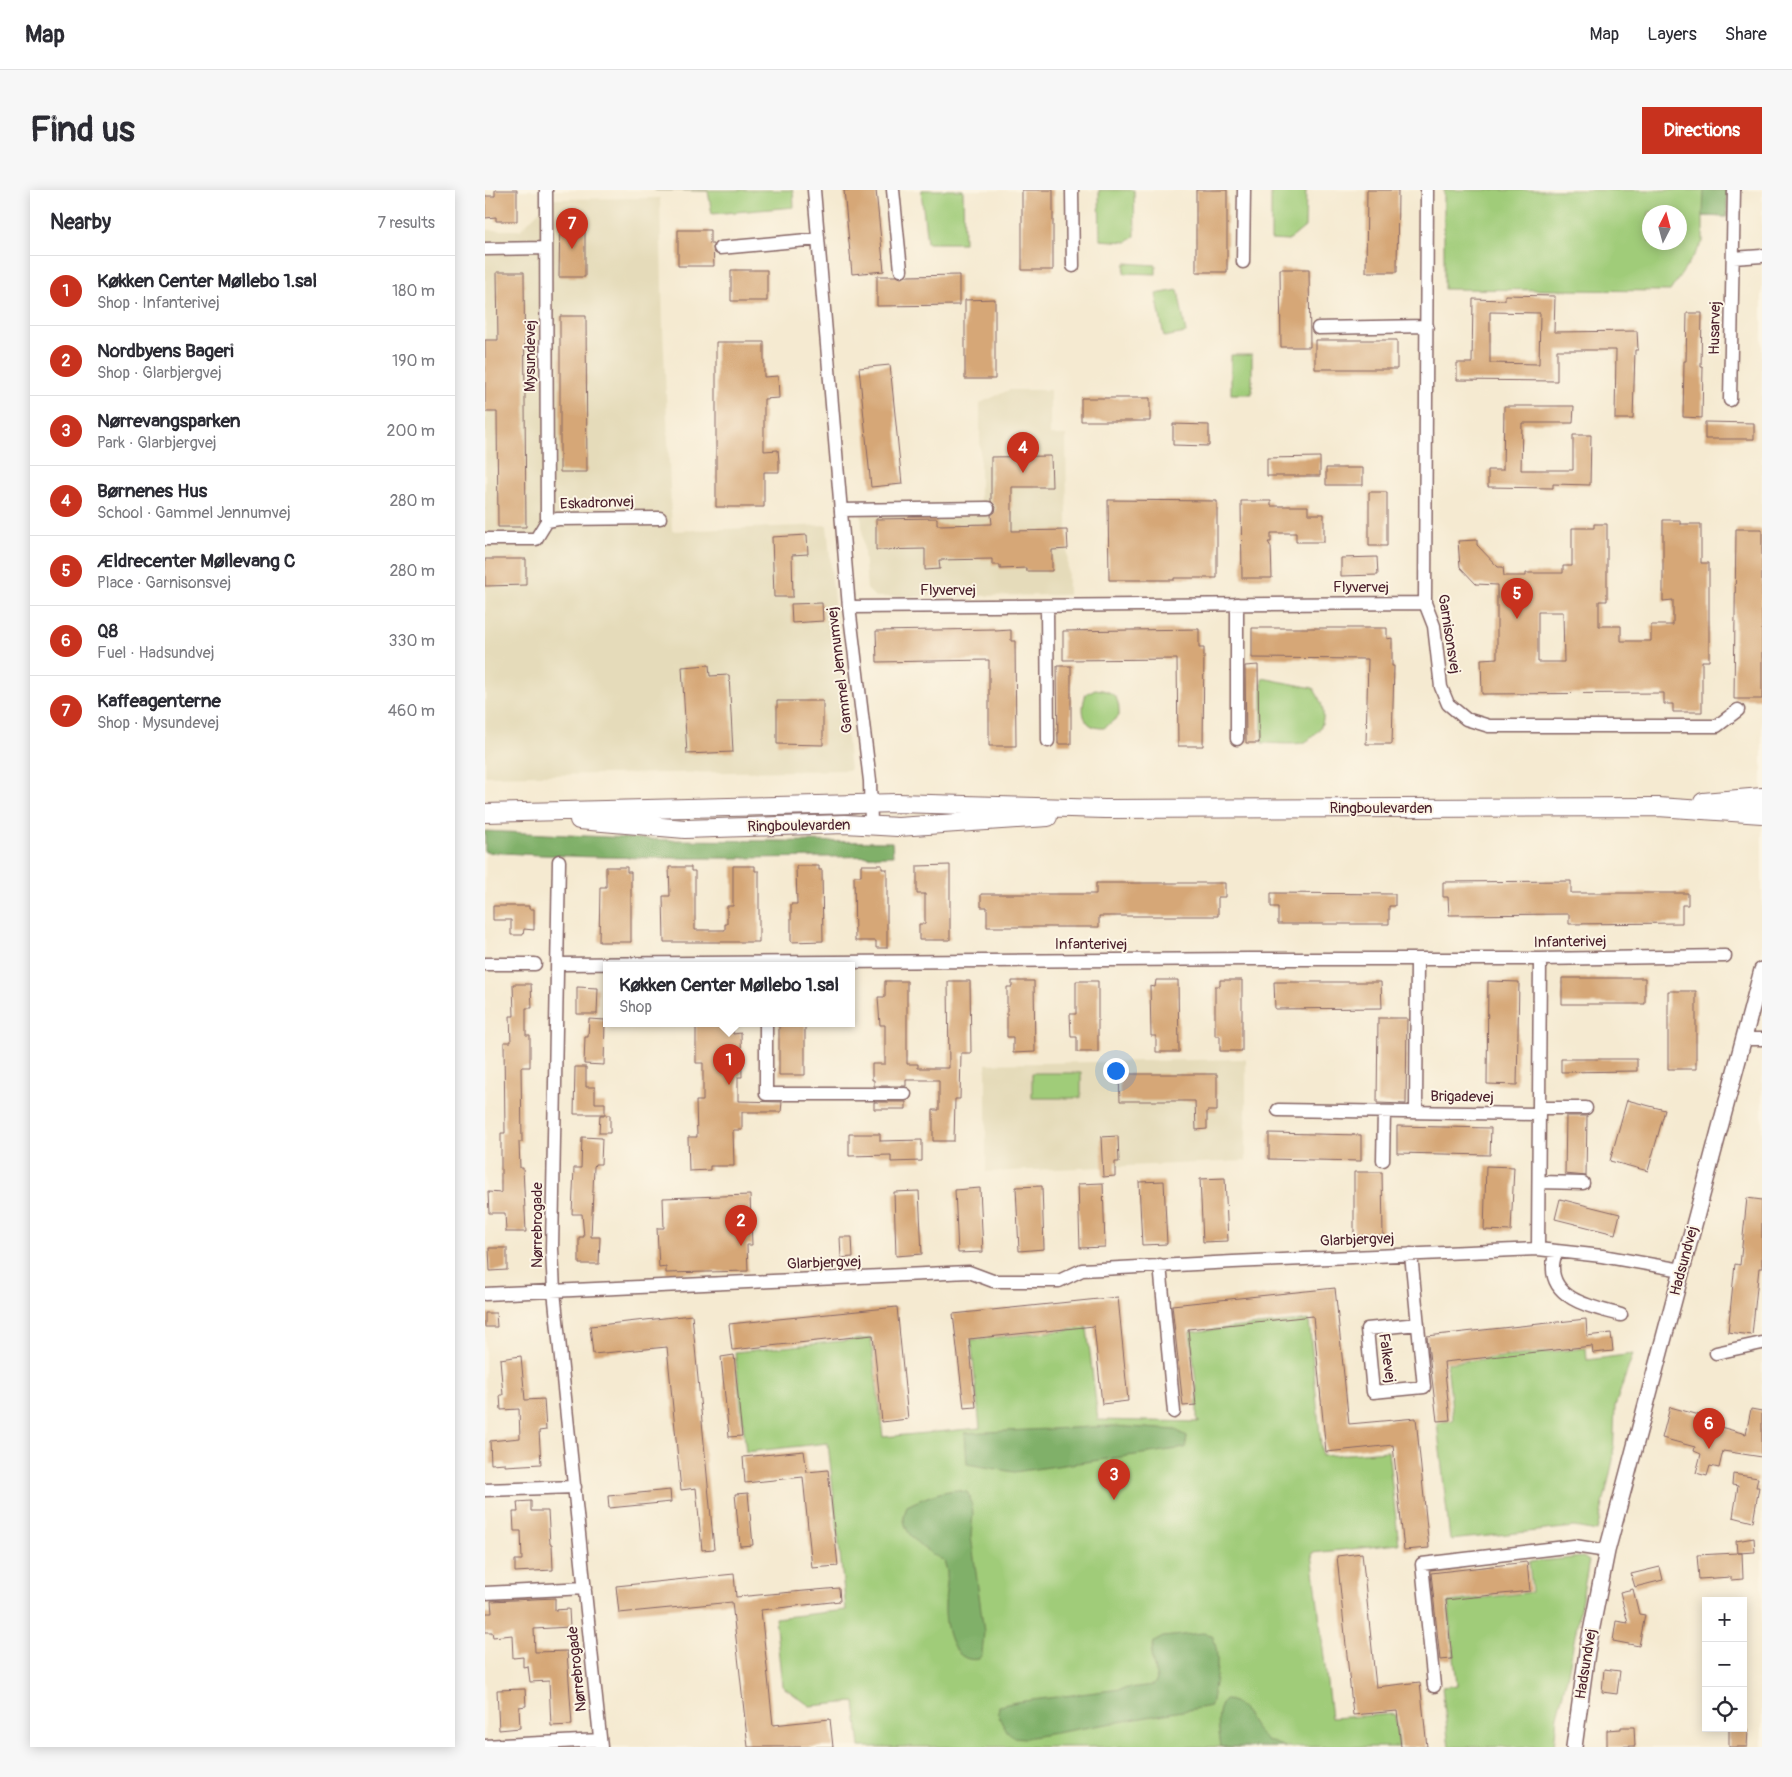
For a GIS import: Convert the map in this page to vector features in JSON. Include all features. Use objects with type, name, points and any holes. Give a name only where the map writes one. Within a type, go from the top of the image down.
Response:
[{"type":"main road","name":"Ringboulevarden","points":[[1658,807],[1762,797]]},
{"type":"main road","name":"Ringboulevarden","points":[[488,813],[904,803],[1105,809],[1658,807],[1762,814]]},
{"type":"main road","name":"Ringboulevarden","points":[[488,813],[685,829],[845,824],[898,827],[1061,816],[1105,809]]},
{"type":"street","name":"Mysundevej","points":[[546,190],[547,521]]},
{"type":"street","name":"Gammel Jennumvej","points":[[814,190],[849,607],[872,804],[871,826]]},
{"type":"street","points":[[893,190],[901,270]]},
{"type":"street","points":[[1072,190],[1073,266]]},
{"type":"street","points":[[1243,262],[1244,190]]},
{"type":"street","name":"Garnisonsvej","points":[[1427,190],[1425,603],[1434,626],[1441,686],[1448,704],[1466,718],[1489,726],[1717,726],[1738,710]]},
{"type":"street","name":"Husarvej","points":[[1730,400],[1734,190]]},
{"type":"street","points":[[720,248],[818,239]]},
{"type":"street","points":[[485,249],[546,248]]},
{"type":"street","points":[[1733,258],[1762,256]]},
{"type":"street","points":[[1317,328],[1427,326]]},
{"type":"street","points":[[841,510],[988,508]]},
{"type":"street","name":"Eskadronvej","points":[[485,539],[536,539],[547,521],[558,519],[660,518]]},
{"type":"street","name":"Flyvervej","points":[[849,607],[1425,603]]},
{"type":"street","points":[[1237,604],[1237,739]]},
{"type":"street","points":[[1047,606],[1048,741]]},
{"type":"street","name":"Nørrebrogade","points":[[559,861],[552,1249],[554,1291],[601,1743]]},
{"type":"street","name":"Infanterivej","points":[[855,963],[1725,956]]},
{"type":"street","points":[[1417,959],[1417,1112]]},
{"type":"street","points":[[1538,1249],[1540,959]]},
{"type":"street","points":[[485,964],[535,964]]},
{"type":"street","name":"Infanterivej","points":[[558,964],[603,964]]},
{"type":"street","name":"Hadsundvej","points":[[1574,1747],[1587,1652],[1607,1551],[1762,970]]},
{"type":"street","points":[[766,1027],[767,1094],[905,1094]]},
{"type":"street","points":[[1744,1039],[1762,1039]]},
{"type":"street","name":"Brigadevej","points":[[1278,1110],[1417,1112],[1539,1111],[1586,1108]]},
{"type":"street","points":[[1383,1160],[1384,1112]]},
{"type":"street","points":[[1539,1182],[1583,1183]]},
{"type":"street","name":"Glarbjergvej","points":[[485,1294],[969,1272],[993,1281],[1059,1281],[1082,1270],[1538,1249],[1602,1256],[1682,1270]]},
{"type":"street","points":[[1556,1251],[1553,1267],[1555,1280],[1564,1292],[1575,1301],[1621,1315]]},
{"type":"street","name":"Falkevej","points":[[1411,1254],[1418,1324],[1424,1387],[1373,1392],[1367,1329],[1418,1324]]},
{"type":"street","points":[[1160,1265],[1175,1412]]},
{"type":"street","points":[[1716,1353],[1762,1344]]},
{"type":"street","points":[[485,1490],[575,1487]]},
{"type":"street","points":[[1434,1686],[1422,1564],[1573,1546],[1607,1551]]},
{"type":"street","points":[[485,1593],[585,1588]]},
{"type":"street","points":[[485,1746],[601,1743]]},
{"type":"shaded area","points":[[660,198],[663,329],[672,531],[827,525],[850,770],[485,776],[485,230],[520,230],[551,199]]},
{"type":"shaded area","points":[[1009,390],[1050,390],[1050,435],[1066,435],[1068,595],[875,597],[867,589],[861,514],[980,511],[980,403]]},
{"type":"shaded area","points":[[1246,1059],[1246,1161],[986,1172],[986,1064]]},
{"type":"green space","points":[[655,190],[793,190],[794,207],[712,214],[708,191]]},
{"type":"green space","points":[[921,190],[963,190],[964,243],[927,243]]},
{"type":"green space","points":[[1099,190],[1134,190],[1135,236],[1127,242],[1100,240]]},
{"type":"green space","points":[[1271,190],[1306,190],[1305,227],[1288,241],[1271,240]]},
{"type":"green space","points":[[1444,190],[1727,190],[1727,217],[1703,216],[1703,242],[1670,291],[1444,289]]},
{"type":"green space","points":[[1704,190],[1727,190],[1727,217],[1703,216]]},
{"type":"green space","points":[[1125,263],[1156,265],[1156,274],[1124,273]]},
{"type":"green space","points":[[1178,290],[1186,333],[1164,337],[1156,294]]},
{"type":"green space","points":[[1231,355],[1252,355],[1252,394],[1231,394]]},
{"type":"green space","points":[[1262,678],[1313,688],[1322,705],[1323,717],[1319,729],[1309,740],[1298,744],[1262,743]]},
{"type":"green space","points":[[1095,689],[1111,693],[1117,699],[1119,716],[1104,728],[1087,722],[1083,712],[1086,694]]},
{"type":"green space","points":[[485,831],[670,840],[892,842],[893,856],[638,858],[485,852]]},
{"type":"green space","points":[[1032,1073],[1081,1073],[1081,1098],[1032,1098]]},
{"type":"green space","points":[[1309,1320],[1322,1456],[1388,1451],[1399,1544],[1312,1553],[1331,1718],[1395,1714],[1399,1747],[860,1747],[855,1702],[810,1706],[782,1686],[775,1618],[846,1610],[828,1443],[746,1452],[735,1352],[871,1338],[883,1437],[980,1428],[971,1340],[1087,1328],[1098,1420],[1197,1422],[1198,1400],[1190,1332]]},
{"type":"green space","points":[[1586,1348],[1587,1360],[1633,1354],[1615,1406],[1613,1460],[1597,1531],[1574,1527],[1450,1540],[1437,1423],[1453,1420],[1447,1363]]},
{"type":"green space","points":[[1113,1426],[1176,1430],[1187,1437],[1185,1448],[1014,1472],[967,1464],[965,1433]]},
{"type":"green space","points":[[955,1490],[967,1492],[970,1497],[973,1513],[971,1536],[984,1632],[982,1654],[979,1659],[969,1659],[962,1656],[951,1641],[945,1612],[947,1570],[944,1561],[919,1544],[905,1526],[904,1518],[907,1506],[943,1492]]},
{"type":"green space","points":[[1583,1557],[1589,1561],[1568,1673],[1557,1716],[1554,1747],[1449,1747],[1442,1687],[1457,1685],[1448,1602],[1532,1592],[1529,1562]]},
{"type":"green space","points":[[1203,1633],[1212,1635],[1217,1652],[1216,1679],[1211,1706],[1026,1738],[1012,1737],[1000,1719],[999,1706],[1016,1702],[1153,1685],[1157,1680],[1151,1655],[1154,1642],[1163,1637]]},
{"type":"green space","points":[[1224,1700],[1231,1701],[1242,1708],[1265,1739],[1285,1747],[1221,1747],[1219,1711]]},
{"type":"building","points":[[495,190],[517,190],[517,221],[496,221],[496,217],[485,218],[485,196],[495,196]]},
{"type":"building","points":[[844,190],[876,190],[884,271],[852,274]]},
{"type":"building","points":[[1022,190],[1053,190],[1053,270],[1022,270]]},
{"type":"building","points":[[1196,190],[1227,190],[1227,272],[1196,272]]},
{"type":"building","points":[[1367,190],[1398,190],[1397,272],[1366,272]]},
{"type":"building","points":[[560,219],[585,220],[585,277],[559,277]]},
{"type":"building","points":[[678,230],[710,230],[710,244],[713,244],[714,266],[678,266]]},
{"type":"building","points":[[1280,269],[1309,269],[1310,347],[1281,347]]},
{"type":"building","points":[[731,270],[767,270],[767,301],[731,301]]},
{"type":"building","points":[[497,272],[524,272],[526,527],[498,527],[497,412],[485,412],[485,340],[498,340]]},
{"type":"building","points":[[959,275],[959,305],[877,306],[877,276],[896,276],[901,278],[907,276]]},
{"type":"building","points":[[1505,295],[1555,296],[1554,332],[1637,331],[1638,350],[1635,350],[1633,419],[1615,419],[1616,350],[1557,350],[1557,381],[1457,380],[1457,363],[1472,363],[1473,299],[1505,300]],"holes":[[[1490,312],[1540,313],[1539,364],[1490,363]]]},
{"type":"building","points":[[995,299],[995,379],[965,379],[965,300]]},
{"type":"building","points":[[1687,313],[1702,313],[1702,418],[1683,417]]},
{"type":"building","points":[[560,316],[586,316],[587,472],[560,472]]},
{"type":"building","points":[[1315,340],[1397,340],[1397,369],[1315,369]]},
{"type":"building","points":[[716,342],[764,342],[764,377],[778,376],[779,398],[764,399],[764,451],[778,450],[779,472],[764,472],[764,507],[716,507]]},
{"type":"building","points":[[890,365],[902,484],[871,487],[859,368]]},
{"type":"building","points":[[1081,398],[1150,398],[1150,421],[1081,421]]},
{"type":"building","points":[[1504,406],[1574,406],[1573,423],[1522,423],[1521,470],[1573,470],[1573,435],[1591,435],[1590,485],[1553,484],[1553,488],[1488,487],[1488,470],[1503,470]]},
{"type":"building","points":[[1705,422],[1754,423],[1754,439],[1705,439]]},
{"type":"building","points":[[1173,424],[1209,425],[1209,446],[1173,445]]},
{"type":"building","points":[[1051,456],[1052,487],[1012,487],[1012,531],[1067,530],[1068,549],[1052,550],[1052,571],[1026,571],[1026,568],[1000,569],[1000,565],[992,565],[992,559],[939,560],[940,569],[925,570],[925,549],[876,550],[876,519],[937,518],[937,525],[992,524],[991,515],[995,512],[996,507],[991,501],[991,457]]},
{"type":"building","points":[[1320,457],[1320,476],[1267,476],[1267,458]]},
{"type":"building","points":[[1326,468],[1363,468],[1363,485],[1326,485]]},
{"type":"building","points":[[1369,492],[1387,492],[1387,546],[1369,546]]},
{"type":"building","points":[[1108,500],[1217,501],[1217,578],[1109,580]]},
{"type":"building","points":[[1241,501],[1271,501],[1271,506],[1308,506],[1308,514],[1324,514],[1324,542],[1296,542],[1296,533],[1271,533],[1271,542],[1268,542],[1271,547],[1272,578],[1242,578]]},
{"type":"building","points":[[1663,520],[1680,520],[1680,524],[1701,524],[1701,563],[1709,563],[1709,661],[1702,661],[1702,712],[1673,712],[1673,704],[1664,704],[1664,693],[1482,694],[1481,659],[1497,658],[1497,585],[1476,584],[1460,567],[1458,541],[1477,540],[1477,545],[1498,567],[1503,567],[1504,576],[1526,576],[1526,573],[1563,573],[1563,566],[1572,566],[1572,528],[1594,528],[1594,524],[1607,524],[1607,601],[1599,601],[1599,626],[1621,626],[1621,641],[1651,641],[1651,625],[1673,625],[1673,600],[1663,601]],"holes":[[[1538,612],[1563,612],[1564,662],[1538,662]]]},
{"type":"building","points":[[1736,529],[1762,529],[1762,699],[1734,699]]},
{"type":"building","points":[[807,535],[808,554],[792,555],[793,597],[774,597],[772,537]]},
{"type":"building","points":[[1377,557],[1378,575],[1341,576],[1341,558]]},
{"type":"building","points":[[485,559],[526,559],[526,585],[485,586]]},
{"type":"building","points":[[822,603],[823,621],[792,623],[791,604]]},
{"type":"building","points":[[1252,628],[1387,628],[1387,639],[1392,638],[1392,666],[1394,666],[1392,744],[1366,744],[1368,659],[1252,658]]},
{"type":"building","points":[[995,629],[995,631],[1011,630],[1011,641],[1015,641],[1016,746],[989,746],[989,660],[877,662],[876,631]]},
{"type":"building","points":[[1199,629],[1199,648],[1204,648],[1203,746],[1178,746],[1177,659],[1063,660],[1063,631]]},
{"type":"building","points":[[709,665],[710,676],[729,675],[733,752],[687,754],[682,667]]},
{"type":"building","points":[[1258,665],[1259,743],[1246,743],[1245,666]]},
{"type":"building","points":[[1057,666],[1071,666],[1071,744],[1058,744]]},
{"type":"building","points":[[777,701],[823,701],[823,745],[777,744]]},
{"type":"building","points":[[861,865],[882,865],[882,869],[887,869],[887,948],[876,948],[876,941],[855,941],[854,876],[861,876]]},
{"type":"building","points":[[950,865],[950,940],[919,940],[919,924],[925,924],[925,894],[917,894],[917,866]]},
{"type":"building","points":[[733,866],[755,866],[755,871],[759,871],[759,942],[664,942],[663,896],[670,896],[669,867],[691,867],[691,871],[695,871],[695,930],[725,930],[727,906],[733,906]]},
{"type":"building","points":[[796,866],[819,866],[819,870],[822,870],[823,941],[791,942],[791,904],[797,904]]},
{"type":"building","points":[[606,867],[627,867],[627,872],[631,872],[631,942],[599,942],[600,887],[606,887]]},
{"type":"building","points":[[1571,881],[1571,893],[1688,893],[1688,905],[1682,905],[1682,923],[1569,924],[1569,914],[1449,915],[1448,897],[1443,897],[1443,882]]},
{"type":"building","points":[[1096,883],[1225,883],[1225,897],[1218,897],[1218,916],[1099,916],[1099,927],[987,927],[987,907],[981,907],[981,894],[1096,894]]},
{"type":"building","points":[[1271,893],[1395,894],[1395,906],[1389,906],[1389,924],[1278,924],[1278,907],[1271,907]]},
{"type":"building","points":[[493,906],[529,906],[529,909],[534,909],[534,930],[524,929],[523,935],[511,935],[511,920],[493,920]]},
{"type":"building","points":[[1562,978],[1645,978],[1645,1004],[1562,1004]]},
{"type":"building","points":[[1156,980],[1178,980],[1179,1052],[1156,1052],[1156,1036],[1151,1036],[1150,986],[1155,987]]},
{"type":"building","points":[[1220,980],[1242,980],[1242,1051],[1220,1051],[1220,1036],[1215,1036],[1215,986],[1220,986]]},
{"type":"building","points":[[885,981],[907,981],[907,1064],[918,1064],[918,1068],[949,1068],[948,981],[970,981],[971,1053],[961,1053],[960,1099],[955,1099],[954,1141],[933,1141],[933,1110],[939,1110],[939,1080],[906,1080],[906,1086],[874,1086],[872,1064],[885,1064],[885,1025],[880,1025],[878,997],[885,997]]},
{"type":"building","points":[[1012,981],[1034,981],[1035,1052],[1013,1053],[1013,1037],[1007,1037],[1007,987],[1012,987]]},
{"type":"building","points":[[1076,981],[1098,981],[1098,1052],[1077,1052],[1077,1037],[1071,1037],[1070,1014],[1076,1014]]},
{"type":"building","points":[[1488,981],[1519,982],[1517,1085],[1487,1084]]},
{"type":"building","points":[[1274,982],[1381,982],[1382,1008],[1275,1009]]},
{"type":"building","points":[[513,984],[531,984],[532,1008],[526,1008],[526,1035],[530,1035],[530,1067],[521,1067],[522,1142],[519,1142],[520,1168],[523,1168],[526,1232],[506,1232],[505,1213],[489,1213],[488,1192],[501,1193],[501,1133],[505,1133],[504,1042],[511,1042],[510,1016],[514,1016]]},
{"type":"building","points":[[577,987],[598,988],[597,1014],[577,1014]]},
{"type":"building","points":[[1668,991],[1696,991],[1696,1069],[1668,1069]]},
{"type":"building","points":[[1378,1018],[1407,1018],[1406,1104],[1377,1103]]},
{"type":"building","points":[[589,1019],[603,1020],[603,1027],[605,1027],[604,1065],[584,1064],[585,1037],[588,1037]]},
{"type":"building","points":[[696,1027],[733,1027],[733,1034],[741,1033],[742,1077],[738,1077],[738,1101],[782,1102],[781,1112],[742,1112],[742,1130],[733,1130],[734,1166],[710,1166],[710,1170],[689,1171],[688,1137],[697,1137],[696,1101],[703,1101],[703,1063],[696,1063]]},
{"type":"building","points":[[779,1027],[805,1027],[805,1075],[779,1075]]},
{"type":"building","points":[[1561,1059],[1637,1059],[1637,1071],[1561,1072]]},
{"type":"building","points":[[575,1067],[586,1067],[586,1087],[595,1087],[595,1103],[605,1103],[605,1114],[574,1114]]},
{"type":"building","points":[[1119,1074],[1217,1074],[1217,1111],[1207,1111],[1207,1129],[1196,1130],[1195,1101],[1120,1101]]},
{"type":"building","points":[[1627,1100],[1665,1110],[1648,1171],[1610,1161]]},
{"type":"building","points":[[874,1102],[906,1102],[906,1109],[874,1109]]},
{"type":"building","points":[[600,1115],[610,1115],[610,1133],[599,1133]]},
{"type":"building","points":[[1566,1116],[1587,1116],[1586,1176],[1565,1174]]},
{"type":"building","points":[[1397,1126],[1491,1128],[1490,1155],[1397,1153]]},
{"type":"building","points":[[1269,1133],[1361,1135],[1361,1161],[1269,1159]]},
{"type":"building","points":[[849,1134],[880,1134],[880,1141],[922,1140],[922,1161],[891,1162],[891,1155],[849,1156]]},
{"type":"building","points":[[1118,1136],[1119,1162],[1115,1162],[1115,1176],[1103,1177],[1101,1137]]},
{"type":"building","points":[[582,1137],[602,1138],[601,1164],[595,1164],[594,1167],[591,1237],[600,1237],[599,1264],[579,1264],[579,1237],[584,1237],[582,1214],[572,1214],[574,1168],[581,1168]]},
{"type":"building","points":[[1486,1166],[1514,1167],[1511,1231],[1484,1230]]},
{"type":"building","points":[[1354,1172],[1382,1172],[1383,1236],[1354,1236]]},
{"type":"building","points":[[1225,1178],[1228,1241],[1203,1242],[1200,1179]]},
{"type":"building","points":[[1164,1181],[1167,1244],[1142,1245],[1139,1182]]},
{"type":"building","points":[[1103,1183],[1105,1247],[1080,1248],[1078,1184]]},
{"type":"building","points":[[1042,1186],[1044,1249],[1019,1251],[1016,1187]]},
{"type":"building","points":[[980,1188],[983,1252],[958,1253],[955,1190]]},
{"type":"building","points":[[919,1191],[922,1254],[896,1256],[894,1192]]},
{"type":"building","points":[[750,1195],[752,1245],[747,1245],[748,1271],[666,1273],[666,1267],[659,1268],[657,1228],[664,1228],[663,1198]]},
{"type":"building","points":[[1747,1198],[1762,1200],[1762,1268],[1759,1268],[1752,1335],[1728,1332],[1735,1264],[1740,1265]]},
{"type":"building","points":[[1560,1199],[1620,1214],[1615,1234],[1555,1219]]},
{"type":"building","points":[[840,1237],[852,1237],[853,1257],[841,1258]]},
{"type":"building","points":[[489,1248],[507,1248],[507,1270],[490,1271]]},
{"type":"building","points":[[1335,1288],[1349,1424],[1416,1418],[1429,1548],[1404,1550],[1393,1445],[1326,1452],[1313,1316],[1188,1329],[1196,1405],[1183,1406],[1172,1305]]},
{"type":"building","points":[[1118,1297],[1128,1401],[1102,1404],[1094,1326],[969,1339],[976,1407],[964,1408],[953,1314]]},
{"type":"building","points":[[897,1307],[908,1419],[882,1422],[873,1335],[732,1350],[729,1324]]},
{"type":"building","points":[[485,1313],[496,1313],[497,1327],[485,1327]]},
{"type":"building","points":[[692,1315],[714,1549],[702,1550],[696,1488],[681,1490],[667,1347],[593,1354],[590,1326]]},
{"type":"building","points":[[1586,1319],[1587,1336],[1611,1333],[1613,1351],[1593,1353],[1592,1346],[1444,1362],[1450,1420],[1437,1421],[1427,1336]]},
{"type":"building","points":[[734,1355],[742,1436],[729,1437],[721,1357]]},
{"type":"building","points":[[521,1356],[525,1400],[544,1399],[546,1430],[539,1431],[541,1464],[505,1466],[505,1463],[491,1464],[490,1441],[520,1438],[519,1409],[501,1410],[500,1395],[503,1395],[500,1359]]},
{"type":"building","points":[[1670,1407],[1703,1416],[1702,1422],[1746,1434],[1751,1409],[1762,1411],[1762,1457],[1723,1451],[1719,1468],[1710,1466],[1707,1476],[1696,1473],[1701,1454],[1694,1451],[1695,1447],[1662,1438]]},
{"type":"building","points":[[804,1451],[807,1472],[828,1470],[838,1566],[812,1568],[803,1477],[745,1483],[743,1457]]},
{"type":"building","points":[[1733,1474],[1758,1478],[1756,1487],[1759,1487],[1753,1522],[1733,1517],[1738,1486],[1732,1485]]},
{"type":"building","points":[[670,1490],[671,1502],[609,1508],[608,1496]]},
{"type":"building","points":[[748,1493],[753,1545],[740,1546],[735,1494]]},
{"type":"building","points":[[531,1501],[531,1511],[548,1511],[553,1570],[515,1572],[515,1560],[522,1560],[521,1531],[514,1531],[513,1512],[518,1512],[517,1502]]},
{"type":"building","points":[[1754,1538],[1755,1552],[1738,1553],[1742,1553],[1743,1579],[1731,1580],[1731,1577],[1699,1579],[1697,1555],[1737,1553],[1736,1541]]},
{"type":"building","points":[[1362,1553],[1376,1687],[1420,1682],[1427,1747],[1401,1747],[1397,1711],[1353,1715],[1337,1556]]},
{"type":"building","points":[[1527,1562],[1530,1591],[1446,1600],[1452,1659],[1440,1660],[1431,1573]]},
{"type":"building","points":[[1660,1567],[1663,1580],[1635,1587],[1631,1574]]},
{"type":"building","points":[[734,1574],[736,1597],[839,1588],[840,1601],[761,1610],[773,1725],[830,1719],[833,1747],[748,1747],[732,1602],[619,1613],[616,1586]]},
{"type":"building","points":[[1633,1589],[1639,1614],[1645,1615],[1639,1646],[1613,1641],[1616,1621],[1628,1623],[1620,1592]]},
{"type":"building","points":[[555,1598],[555,1610],[569,1609],[570,1627],[534,1629],[535,1652],[567,1651],[572,1725],[551,1726],[549,1681],[530,1682],[528,1666],[523,1667],[523,1657],[513,1658],[512,1635],[493,1637],[492,1632],[485,1632],[485,1613],[492,1613],[491,1601]]},
{"type":"building","points":[[1604,1669],[1620,1671],[1617,1694],[1602,1692]]},
{"type":"building","points":[[525,1689],[526,1706],[519,1707],[520,1728],[499,1730],[497,1690]]},
{"type":"building","points":[[1621,1727],[1634,1727],[1635,1746],[1607,1747],[1607,1730],[1621,1729]]},
{"type":"building","points":[[1748,1730],[1747,1747],[1729,1747],[1729,1732],[1747,1732]]},
{"type":"place","name":"Kaffeagenterne","points":[[572,249]]},
{"type":"place","name":"Børnenes Hus","points":[[1023,473]]},
{"type":"place","name":"Ældrecenter Møllevang C","points":[[1517,619]]},
{"type":"place","name":"Køkken Center Møllebo 1.sal","points":[[729,1085]]},
{"type":"place","name":"Nordbyens Bageri","points":[[741,1246]]},
{"type":"place","name":"Q8","points":[[1709,1449]]},
{"type":"place","name":"Nørrevangsparken","points":[[1114,1500]]}]
